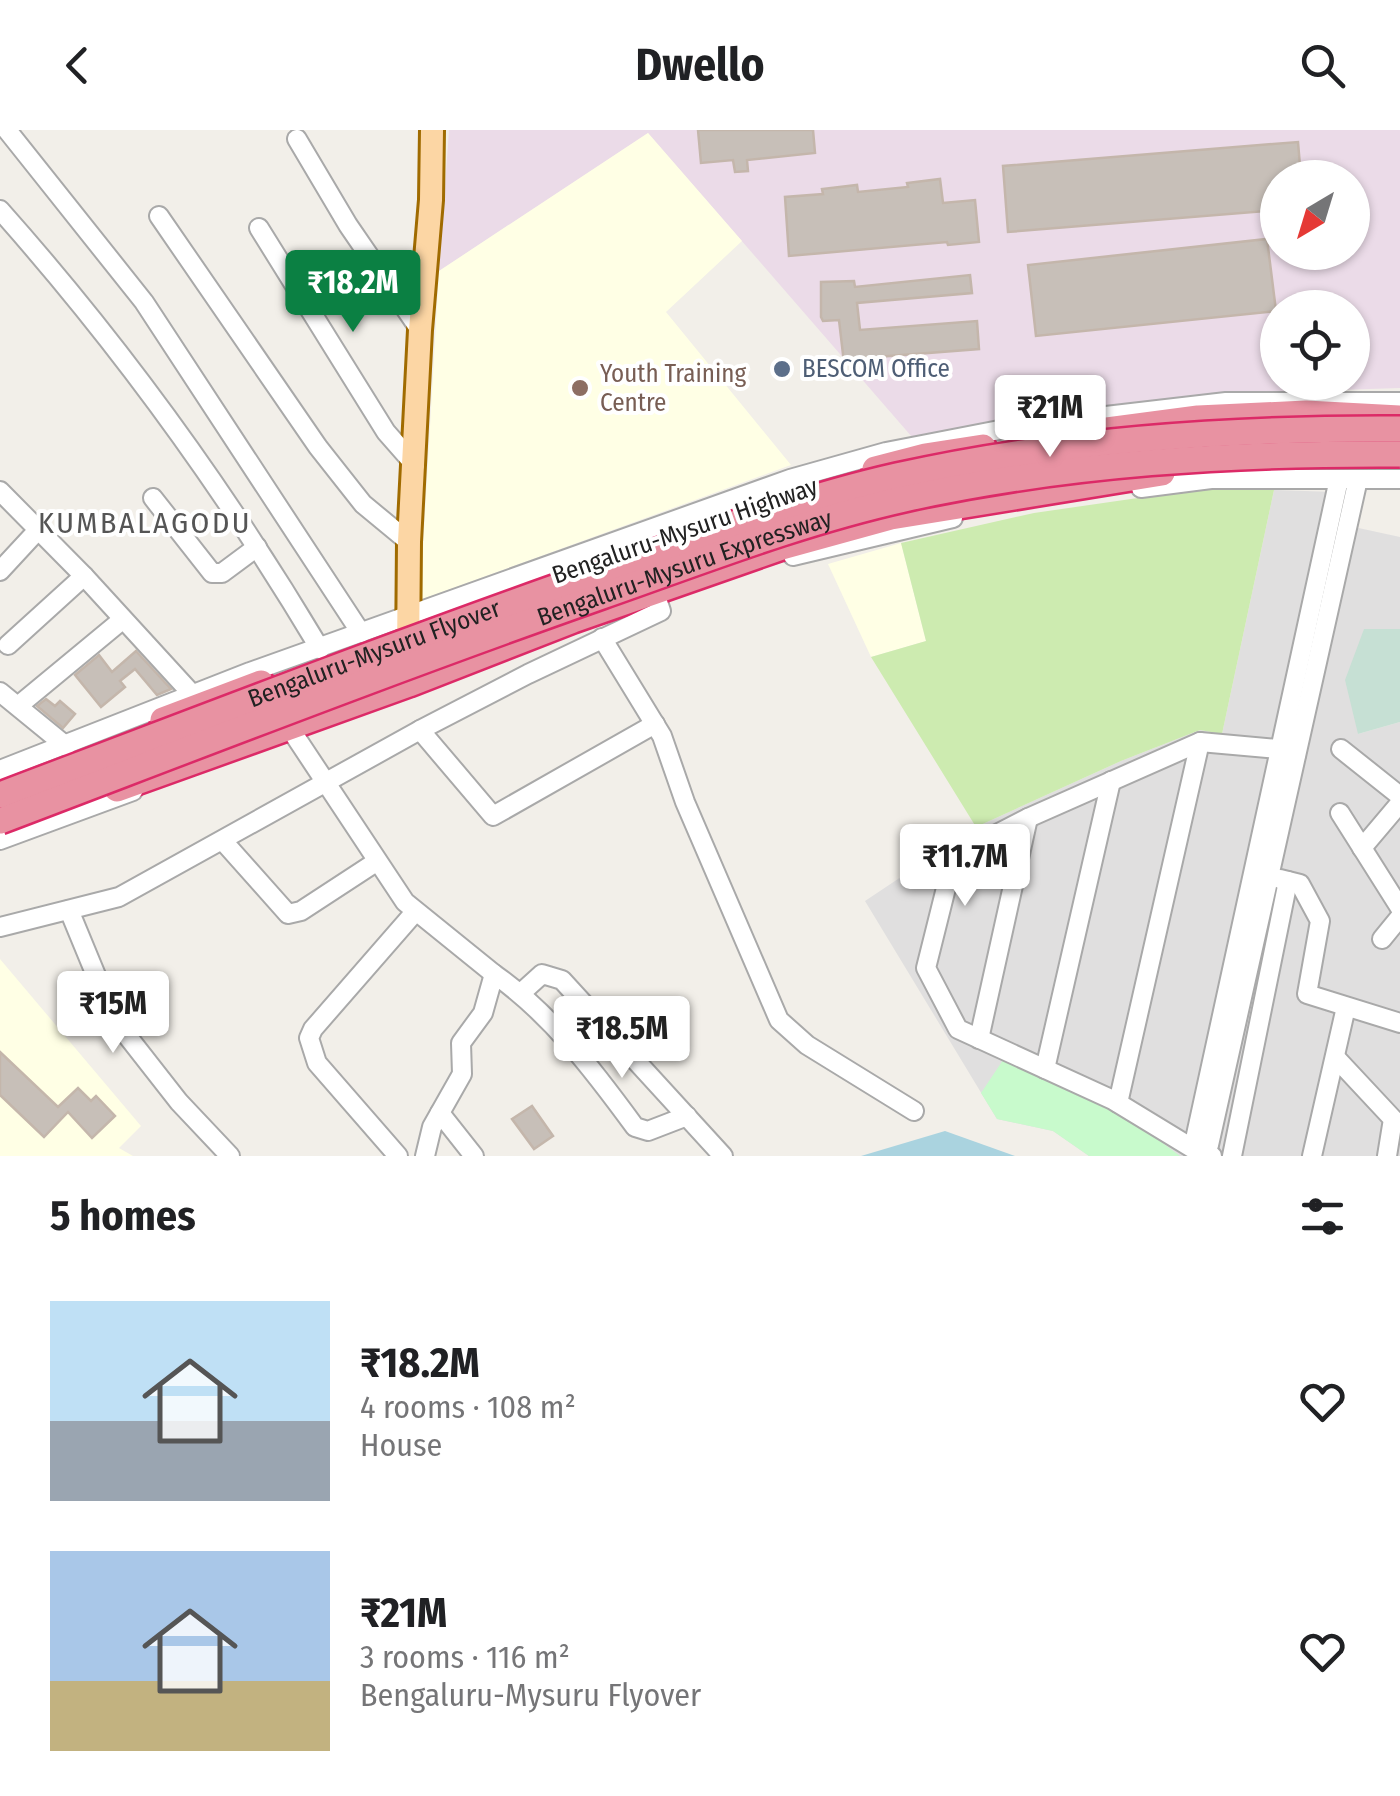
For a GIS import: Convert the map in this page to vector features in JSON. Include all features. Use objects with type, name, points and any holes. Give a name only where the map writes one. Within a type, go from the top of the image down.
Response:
[{"type":"highway","name":"Bengaluru-Mysuru Highway","points":[[3,768],[407,623],[802,488],[924,456],[1021,434],[1198,418],[1306,413],[1400,418]]},
{"type":"highway","name":"Bengaluru-Mysuru Flyover","points":[[0,795],[481,613],[748,518],[847,488],[973,461],[1146,438],[1284,429],[1400,430]]},
{"type":"highway","name":"Bengaluru-Mysuru Expressway","points":[[0,821],[493,634],[853,511],[977,485],[1148,462],[1284,453],[1400,454]]},
{"type":"highway","name":"Bengaluru-Mysuru Expressway","points":[[0,832],[409,684],[573,620],[782,547],[890,518],[1033,498],[1179,470],[1400,466]]},
{"type":"main road","points":[[409,684],[409,542],[420,330],[432,200],[432,130]]},
{"type":"street","points":[[3,130],[144,302],[361,633]]},
{"type":"street","points":[[296,138],[420,330]]},
{"type":"street","points":[[0,210],[109,339],[188,443],[320,649]]},
{"type":"street","points":[[158,216],[318,447],[363,504],[409,542]]},
{"type":"street","points":[[259,228],[386,432],[415,466]]},
{"type":"street","points":[[1033,498],[1021,434],[1226,402],[1400,402]]},
{"type":"street","name":"Bengaluru-Mysuru Expressway","points":[[0,840],[782,559],[1033,498],[1211,479],[1400,479]]},
{"type":"street","points":[[1232,1156],[1278,878],[1287,752],[1338,479]]},
{"type":"street","points":[[1206,1154],[1194,1144],[1287,752],[1358,479]]},
{"type":"street","points":[[0,492],[84,576],[192,694]]},
{"type":"street","points":[[153,498],[216,575],[257,547]]},
{"type":"street","points":[[0,571],[37,532]]},
{"type":"street","points":[[8,645],[84,576]]},
{"type":"street","points":[[0,927],[119,898],[420,730],[661,611],[658,602]]},
{"type":"street","points":[[18,706],[122,620]]},
{"type":"street","points":[[3,768],[361,633],[407,623]]},
{"type":"street","points":[[602,638],[654,724],[779,1020],[806,1044],[914,1111]]},
{"type":"street","points":[[0,692],[66,746]]},
{"type":"street","points":[[420,730],[493,816],[654,724]]},
{"type":"street","points":[[293,733],[376,862],[415,912],[521,993],[580,1056],[636,1127],[648,1131],[687,1116]]},
{"type":"street","points":[[1206,1154],[1118,1103],[958,1030],[926,968],[954,856],[1028,818],[1200,742],[1287,752]]},
{"type":"street","points":[[1118,1103],[1200,742]]},
{"type":"street","points":[[1341,749],[1400,799],[1362,848]]},
{"type":"street","points":[[1045,1069],[1110,782]]},
{"type":"street","points":[[1340,814],[1400,908]]},
{"type":"street","points":[[979,1039],[1028,818]]},
{"type":"street","points":[[223,841],[288,914],[301,912],[376,862]]},
{"type":"street","points":[[1278,878],[1300,884],[1320,921],[1307,994],[1400,1023]]},
{"type":"street","points":[[1206,1154],[1278,878]]},
{"type":"street","points":[[69,910],[114,1019],[179,1102],[230,1156]]},
{"type":"street","points":[[398,1156],[317,1063],[309,1038],[313,1028],[415,912]]},
{"type":"street","points":[[1382,939],[1400,918]]},
{"type":"street","points":[[425,1156],[440,1113],[462,1074],[460,1043],[483,1013],[494,974]]},
{"type":"street","points":[[521,993],[542,974],[562,980],[724,1156]]},
{"type":"street","points":[[1312,1156],[1346,1007]]},
{"type":"street","points":[[1336,1058],[1394,1119],[1387,1156]]},
{"type":"street","points":[[440,1113],[474,1156]]},
{"type":"shaded area","points":[[449,130],[1400,130],[1400,388],[1370,389],[1370,290],[1260,290],[1260,393],[912,437],[648,133],[439,271]]},
{"type":"shaded area","name":"Youth Training Centre","points":[[648,133],[742,241],[666,312],[791,465],[420,600],[439,271]]},
{"type":"shaded area","points":[[1274,490],[1366,493],[1354,527],[1400,537],[1400,629],[1364,629],[1358,734],[1400,722],[1400,1156],[1089,1156],[1053,1131],[997,1119],[865,901],[976,827],[1200,730],[1222,734]]},
{"type":"shaded area","points":[[901,543],[926,641],[871,657],[828,564]]},
{"type":"shaded area","points":[[1364,629],[1400,629],[1400,722],[1358,734],[1345,680]]},
{"type":"shaded area","points":[[0,959],[141,1126],[119,1148],[133,1156],[0,1156]]},
{"type":"green space","points":[[1207,488],[1274,490],[1222,734],[1200,730],[976,827],[871,657],[926,641],[901,543],[1034,513]]},
{"type":"green space","points":[[1003,1060],[1132,1120],[1180,1156],[1089,1156],[1053,1131],[997,1119],[981,1093]]},
{"type":"water","points":[[945,1131],[1015,1156],[861,1156]]},
{"type":"building","points":[[698,130],[813,130],[815,153],[747,160],[748,171],[735,172],[733,160],[701,163]]},
{"type":"building","points":[[1298,142],[1300,160],[1260,160],[1260,211],[1008,232],[1003,166]]},
{"type":"building","points":[[940,179],[943,203],[975,200],[979,242],[789,256],[785,197],[823,194],[822,189],[857,185],[858,192],[908,187],[907,183]]},
{"type":"building","points":[[1260,240],[1260,270],[1271,270],[1273,290],[1260,290],[1260,313],[1036,336],[1028,265]]},
{"type":"building","points":[[970,275],[972,293],[857,303],[860,330],[977,321],[979,349],[844,363],[839,320],[823,321],[821,317],[821,282],[854,281],[855,287]]},
{"type":"building","points":[[136,651],[171,689],[157,695],[135,669],[120,681],[125,687],[101,707],[75,675],[99,655],[112,672]]},
{"type":"building","points":[[46,699],[55,706],[60,701],[75,714],[63,728],[37,706]]},
{"type":"building","points":[[0,1052],[58,1107],[78,1088],[91,1101],[96,1096],[115,1116],[92,1138],[68,1112],[44,1137],[0,1095]]},
{"type":"building","points":[[532,1106],[553,1136],[534,1149],[512,1119]]},
{"type":"place","name":"BESCOM Office","points":[[782,369]]},
{"type":"place","name":"Youth Training Centre","points":[[580,388]]},
{"type":"district","name":"KUMBALAGODU","points":[[145,523]]}]
